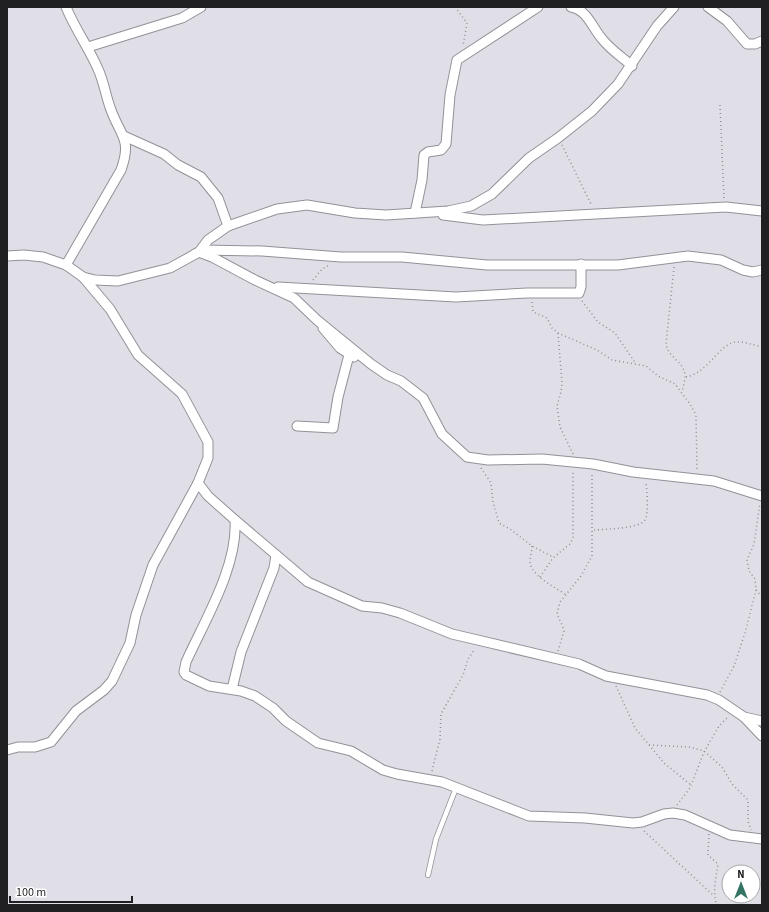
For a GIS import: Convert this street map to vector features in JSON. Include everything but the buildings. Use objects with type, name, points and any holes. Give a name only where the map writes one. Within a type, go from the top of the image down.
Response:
[{"type":"street","points":[[66,7],[72,22],[88,48],[99,71],[112,112],[124,136],[126,155],[121,170],[66,265]]},
{"type":"street","points":[[88,48],[182,18],[201,7]]},
{"type":"street","points":[[415,213],[422,180],[424,155],[428,152],[441,150],[446,144],[451,88],[458,60],[538,7]]},
{"type":"street","points":[[570,7],[578,9],[585,14],[603,40],[632,66]]},
{"type":"street","points":[[195,254],[208,240],[228,226],[277,209],[307,205],[371,214],[415,213],[463,209],[483,200],[492,194],[529,158],[558,138],[596,106],[618,84],[632,66],[656,26],[674,7]]},
{"type":"street","points":[[708,7],[727,21],[747,44],[755,44],[762,41]]},
{"type":"street","points":[[124,136],[164,154],[178,165],[201,177],[218,198],[228,226]]},
{"type":"street","points":[[432,212],[483,220],[726,207],[762,211]]},
{"type":"street","points":[[83,277],[101,281],[118,281],[170,268],[204,250],[262,251],[341,257],[402,258],[487,265],[618,265],[688,256],[699,256],[721,260],[743,270],[753,272],[762,270]]},
{"type":"street","points":[[195,254],[199,252],[212,256],[255,280],[294,298],[371,364],[387,375],[408,385],[423,398],[442,434],[467,457],[474,459],[542,459],[576,462],[633,472],[698,478],[714,481],[762,496]]},
{"type":"street","points":[[7,256],[24,255],[43,258],[66,265],[83,277],[110,309],[138,355],[182,394],[208,442],[208,458],[198,483],[153,564],[136,615],[130,643],[112,681],[104,690],[76,711],[51,742],[35,747],[18,747],[7,750]]},
{"type":"street","points":[[270,287],[304,290],[456,296],[527,293],[578,293],[582,288],[581,264]]},
{"type":"street","points":[[318,320],[328,335],[350,356],[371,364]]},
{"type":"street","points":[[297,426],[333,428],[338,397],[350,356]]},
{"type":"street","points":[[198,483],[208,496],[308,582],[362,606],[382,608],[400,613],[452,634],[580,664],[614,678],[693,692],[716,699],[744,717],[762,736]]},
{"type":"street","points":[[235,520],[236,536],[221,585],[186,662],[184,672],[189,678],[209,686],[248,693],[263,700],[286,721],[318,743],[351,751],[383,770],[442,782],[529,816],[585,818],[633,823],[642,822],[664,814],[684,814],[730,835],[759,839]]},
{"type":"street","points":[[232,689],[241,652],[274,568],[276,555]]},
{"type":"street","points":[[744,717],[762,721]]},
{"type":"lane","points":[[428,875],[436,839],[456,788]]},
{"type":"path","points":[[455,7],[467,23],[462,56]]},
{"type":"path","points":[[720,105],[723,191],[726,207]]},
{"type":"path","points":[[558,138],[590,202],[598,214]]},
{"type":"path","points":[[304,290],[322,270],[341,257]]},
{"type":"path","points":[[675,258],[666,344],[667,351],[682,366],[685,377],[682,392]]},
{"type":"path","points":[[527,293],[532,301],[533,312],[547,318],[552,328],[558,333],[596,350],[612,360],[649,367],[658,376],[672,381],[682,392],[696,415],[698,478]]},
{"type":"path","points":[[578,293],[580,300],[598,322],[615,333],[636,364]]},
{"type":"path","points":[[540,578],[553,557],[570,544],[573,538],[572,480],[576,462],[560,427],[557,406],[562,383],[558,333]]},
{"type":"path","points":[[685,377],[692,375],[708,365],[724,347],[731,343],[739,342],[762,347]]},
{"type":"path","points":[[474,459],[491,483],[493,502],[499,523],[510,529],[532,546],[553,557]]},
{"type":"path","points":[[557,658],[564,631],[564,627],[557,614],[560,602],[581,576],[592,556],[592,464]]},
{"type":"path","points":[[593,530],[633,526],[645,520],[646,473]]},
{"type":"path","points":[[716,699],[734,666],[745,634],[756,590],[755,579],[749,571],[746,560],[754,544],[762,496]]},
{"type":"path","points":[[532,546],[531,565],[540,578],[565,594]]},
{"type":"path","points":[[756,590],[762,597]]},
{"type":"path","points":[[430,780],[440,739],[442,714],[463,674],[468,659],[481,641]]},
{"type":"path","points":[[614,678],[619,694],[628,710],[632,722],[664,763],[691,785]]},
{"type":"path","points":[[671,813],[691,785],[704,752],[720,726],[735,710]]},
{"type":"path","points":[[649,745],[689,747],[704,752],[722,767],[732,784],[748,800],[748,821],[759,839]]},
{"type":"path","points":[[633,823],[656,841],[714,896]]},
{"type":"path","points":[[710,827],[708,855],[718,864],[714,896],[717,905]]}]
